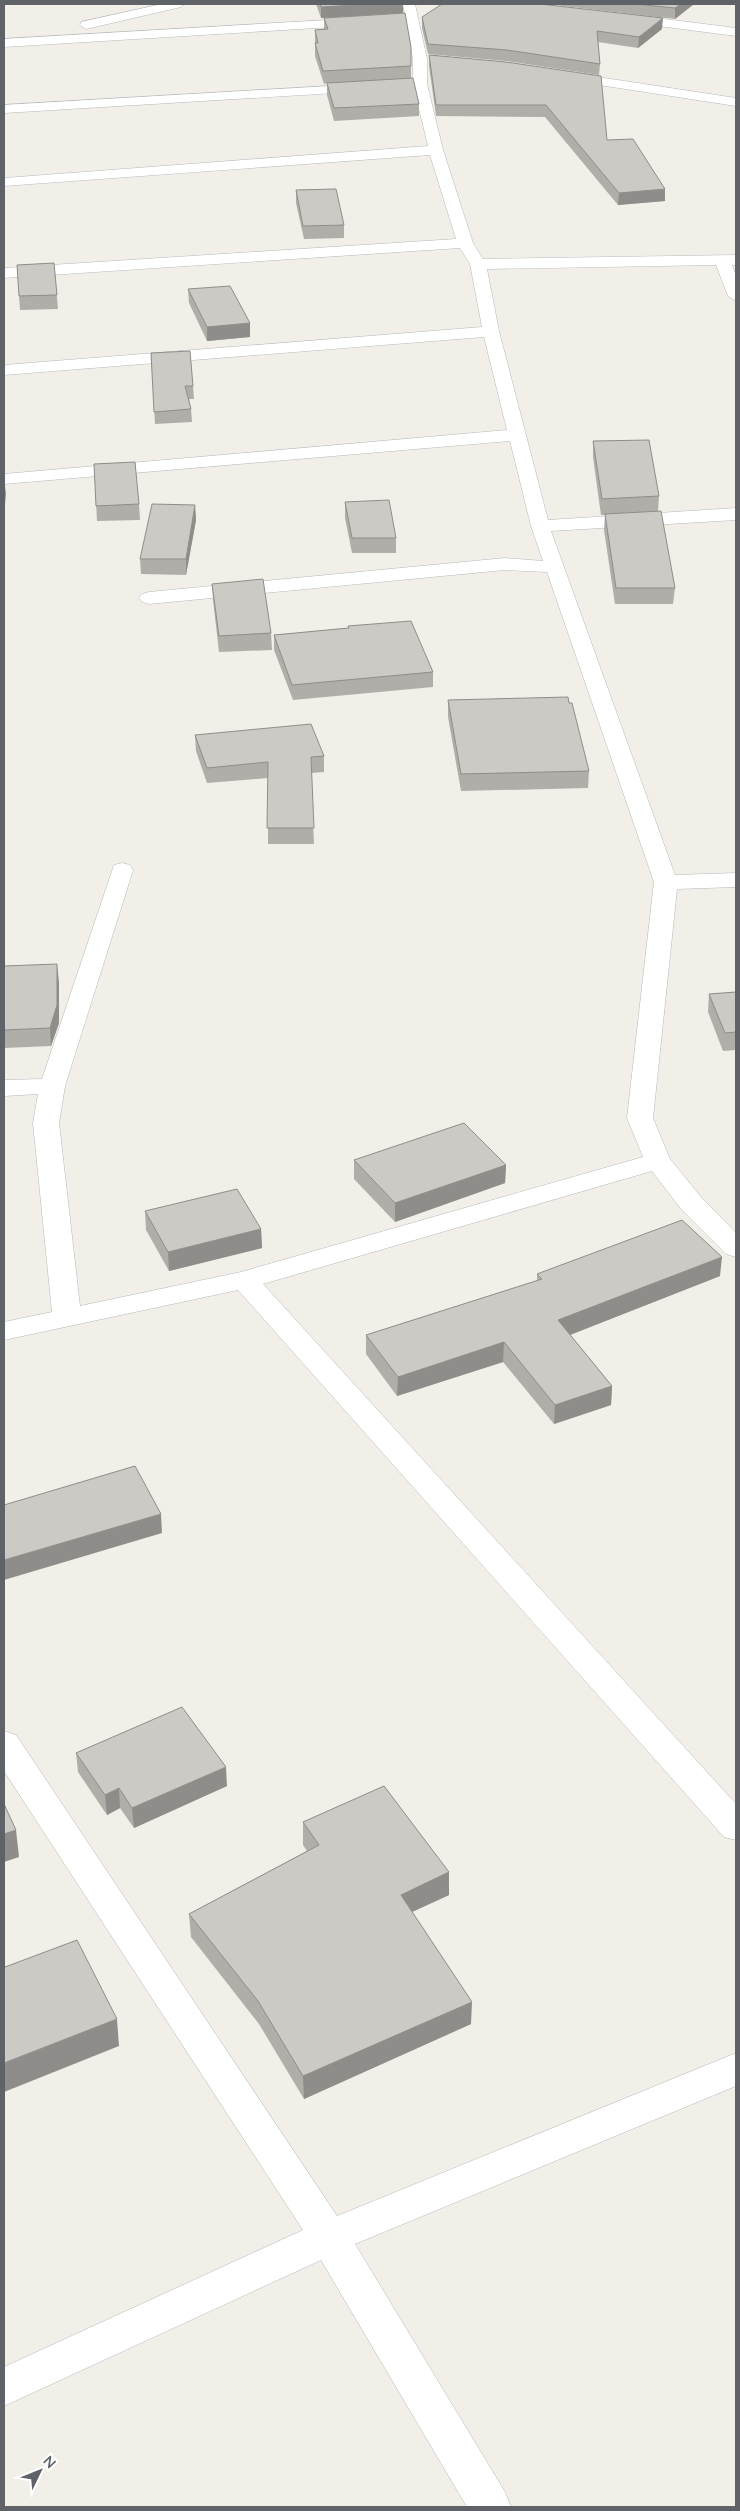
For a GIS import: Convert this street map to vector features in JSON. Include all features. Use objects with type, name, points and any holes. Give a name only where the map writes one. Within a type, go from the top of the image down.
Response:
[{"type":"street","points":[[22,42],[177,4]]},
{"type":"street","points":[[409,4],[405,19],[424,60],[415,85],[465,243],[478,264],[491,331],[540,526],[666,882],[640,1118],[658,1161],[691,1203],[736,1248]]},
{"type":"street","points":[[99,9],[123,16]]},
{"type":"street","points":[[612,16],[736,32]]},
{"type":"street","points":[[4,43],[370,21]]},
{"type":"street","points":[[555,75],[736,102]]},
{"type":"street","points":[[4,109],[381,87]]},
{"type":"street","points":[[4,182],[436,150]]},
{"type":"street","points":[[4,273],[465,243]]},
{"type":"street","points":[[478,264],[729,260],[736,296]]},
{"type":"street","points":[[4,370],[491,331]]},
{"type":"street","points":[[4,479],[516,435]]},
{"type":"street","points":[[540,526],[736,514]]},
{"type":"street","points":[[149,598],[505,564],[554,567]]},
{"type":"street","points":[[67,1318],[46,1123],[52,1086],[122,870]]},
{"type":"street","points":[[666,882],[736,880]]},
{"type":"street","points":[[4,1088],[52,1086]]},
{"type":"street","points":[[4,1331],[244,1280],[658,1161]]},
{"type":"street","points":[[244,1280],[736,1827]]},
{"type":"street","points":[[4,1744],[330,2237],[490,2507]]},
{"type":"street","points":[[4,2387],[330,2237],[736,2069]]},
{"type":"building","points":[[320,4],[371,4],[321,7]]},
{"type":"building","points":[[442,4],[540,4],[663,18],[639,37],[597,31],[600,64],[507,50],[428,44],[422,17]]},
{"type":"building","points":[[635,4],[681,4],[675,8]]},
{"type":"building","points":[[405,13],[411,47],[411,66],[323,71],[315,43],[318,43],[315,30],[328,29],[324,18]]},
{"type":"building","points":[[429,55],[506,62],[601,76],[607,140],[633,139],[665,189],[619,193],[546,105],[436,105]]},
{"type":"building","points":[[413,78],[419,104],[334,108],[327,83]]},
{"type":"building","points":[[336,189],[344,225],[303,226],[296,190]]},
{"type":"building","points":[[54,263],[57,295],[19,296],[17,265]]},
{"type":"building","points":[[230,286],[250,323],[207,327],[188,289]]},
{"type":"building","points":[[190,351],[193,386],[185,386],[191,409],[154,412],[151,353]]},
{"type":"building","points":[[649,440],[659,496],[602,499],[593,441]]},
{"type":"building","points":[[135,462],[139,504],[96,506],[94,464]]},
{"type":"building","points":[[389,500],[396,538],[352,538],[345,502]]},
{"type":"building","points":[[152,504],[195,505],[186,559],[140,559]]},
{"type":"building","points":[[661,511],[675,588],[616,588],[605,514]]},
{"type":"building","points":[[263,579],[271,633],[219,636],[212,584]]},
{"type":"building","points":[[411,621],[433,672],[292,685],[274,635],[349,628],[348,626]]},
{"type":"building","points":[[568,697],[569,703],[572,703],[589,771],[461,774],[448,700]]},
{"type":"building","points":[[311,724],[324,756],[311,757],[314,828],[267,828],[268,762],[207,768],[195,735]]},
{"type":"building","points":[[57,964],[57,1005],[50,1028],[4,1030],[4,966]]},
{"type":"building","points":[[736,992],[736,1032],[725,1033],[709,994]]},
{"type":"building","points":[[464,1123],[506,1165],[395,1203],[354,1160]]},
{"type":"building","points":[[237,1189],[261,1229],[168,1252],[145,1211]]},
{"type":"building","points":[[682,1220],[722,1257],[558,1320],[612,1386],[555,1405],[504,1342],[398,1377],[366,1335],[542,1279],[537,1274]]},
{"type":"building","points":[[135,1466],[161,1514],[4,1560],[4,1505]]},
{"type":"building","points":[[182,1707],[226,1767],[132,1808],[119,1788],[105,1795],[76,1753]]},
{"type":"building","points":[[384,1786],[449,1872],[401,1895],[472,2002],[303,2076],[258,2001],[189,1914],[319,1845],[303,1822]]},
{"type":"building","points":[[4,1804],[16,1830],[4,1834]]},
{"type":"building","points":[[77,1940],[117,2019],[4,2063],[4,1964],[5,1967]]}]
